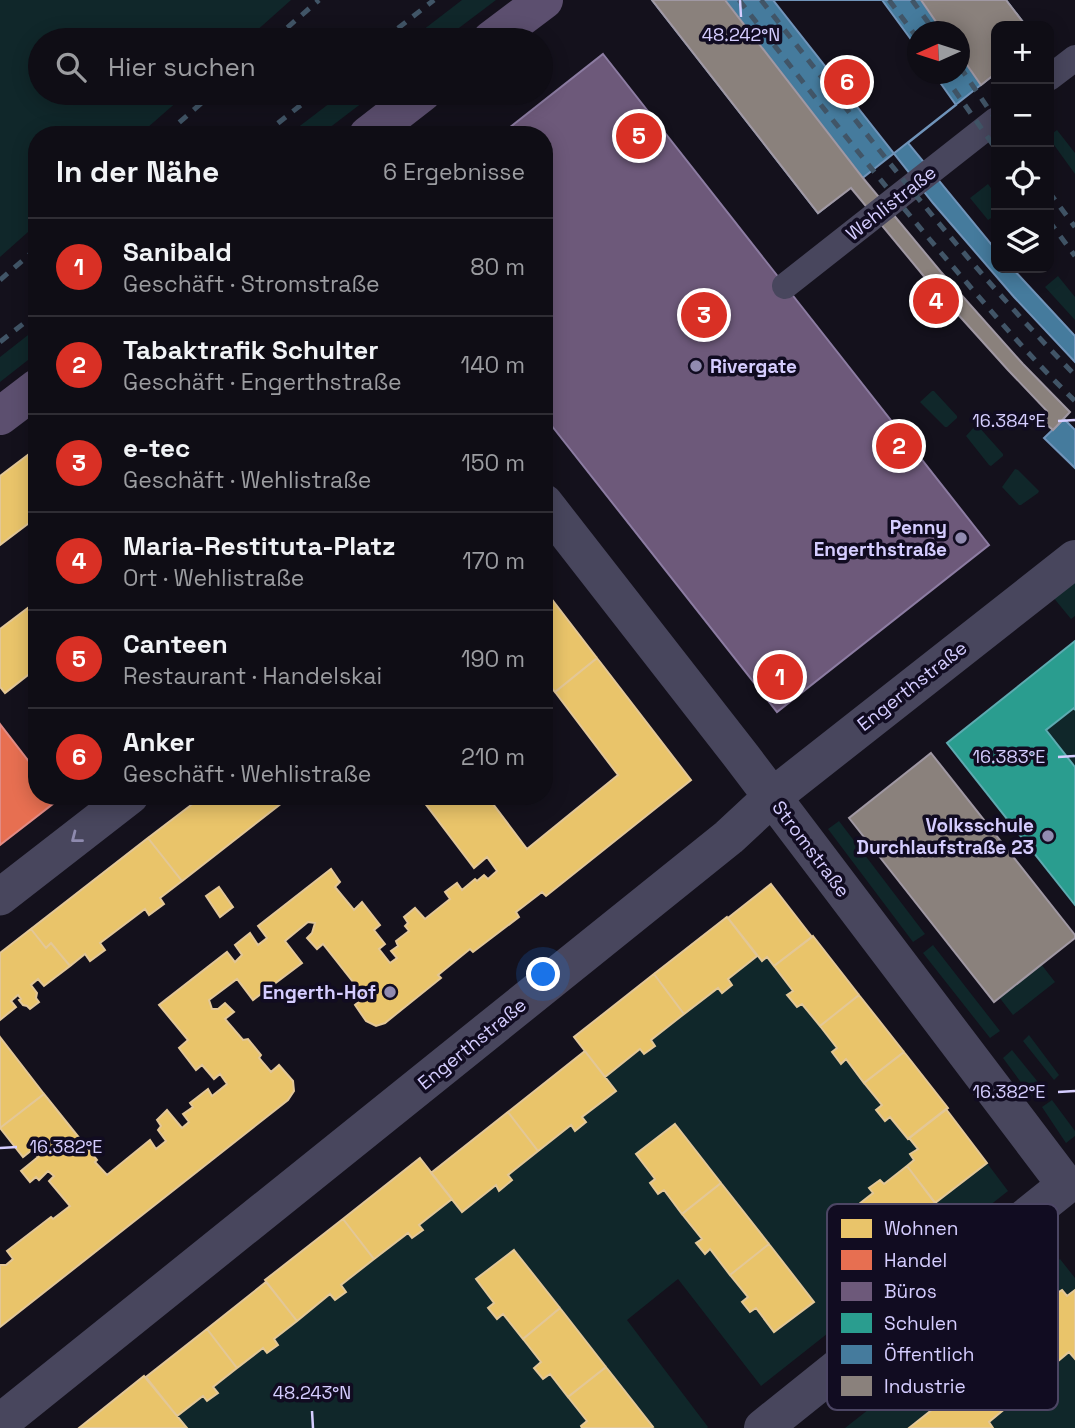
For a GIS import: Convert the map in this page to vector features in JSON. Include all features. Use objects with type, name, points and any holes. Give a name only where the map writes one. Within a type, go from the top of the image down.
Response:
[{"type":"main road","points":[[507,28],[544,0]]},
{"type":"main road","points":[[380,126],[407,105]]},
{"type":"main road","points":[[0,416],[28,395]]},
{"type":"street","points":[[1054,74],[1075,58]]},
{"type":"street","name":"Wehlistraße","points":[[785,286],[991,124]]},
{"type":"street","name":"Stromstraße","points":[[553,515],[1072,1187]]},
{"type":"street","name":"Engerthstraße","points":[[0,1423],[729,837],[771,797],[1075,559]]},
{"type":"street","points":[[0,897],[118,805]]},
{"type":"street","points":[[1050,1204],[1072,1187]]},
{"type":"street","points":[[763,1428],[827,1378]]},
{"type":"green space","points":[[0,0],[291,0],[260,28],[28,28],[28,105],[173,105],[149,126],[28,126],[28,232],[0,257]]},
{"type":"green space","points":[[462,0],[496,0],[459,28],[426,28]]},
{"type":"green space","points":[[327,105],[359,105],[332,126],[300,126]]},
{"type":"green space","points":[[1057,130],[1075,153],[1075,174],[1054,145],[1054,132]]},
{"type":"green space","points":[[988,184],[991,188],[991,218],[988,220],[970,198]]},
{"type":"green space","points":[[1058,276],[1075,297],[1075,320],[1045,287]]},
{"type":"green space","points":[[28,335],[28,360],[0,382],[0,357]]},
{"type":"green space","points":[[932,391],[957,416],[947,427],[920,402]]},
{"type":"green space","points":[[978,426],[1003,454],[991,466],[966,436]]},
{"type":"green space","points":[[1015,469],[1039,491],[1021,505],[1002,487]]},
{"type":"green space","points":[[1075,572],[1075,616],[1071,619],[1048,591]]},
{"type":"green space","points":[[1074,708],[1075,710],[1075,767],[1046,730]]},
{"type":"green space","points":[[839,821],[925,934],[913,942],[828,829]]},
{"type":"green space","points":[[933,945],[1000,1031],[990,1038],[923,953]]},
{"type":"green space","points":[[757,956],[762,961],[767,957],[793,991],[788,996],[797,1007],[802,1004],[837,1048],[832,1053],[841,1063],[846,1059],[918,1149],[910,1154],[914,1160],[884,1184],[880,1180],[870,1188],[873,1193],[859,1204],[827,1204],[827,1334],[761,1386],[678,1279],[627,1320],[707,1428],[651,1428],[653,1426],[513,1250],[476,1280],[494,1303],[488,1308],[497,1319],[503,1314],[541,1362],[535,1368],[543,1379],[550,1374],[587,1421],[582,1428],[187,1428],[177,1416],[203,1396],[207,1401],[217,1393],[213,1387],[263,1348],[267,1353],[277,1345],[274,1339],[330,1294],[335,1300],[346,1292],[341,1285],[408,1233],[413,1238],[423,1230],[419,1225],[452,1199],[462,1212],[496,1185],[500,1190],[512,1181],[508,1175],[571,1125],[575,1131],[586,1123],[582,1117],[615,1091],[605,1077],[640,1049],[644,1054],[655,1046],[651,1040],[718,988],[722,993],[732,985],[728,979]],"holes":[[[675,1124],[813,1301],[775,1331],[756,1308],[750,1312],[742,1302],[748,1297],[710,1249],[704,1253],[697,1243],[702,1239],[664,1190],[658,1194],[650,1184],[655,1179],[636,1154]]]},
{"type":"green space","points":[[1041,964],[1055,982],[1013,1015],[999,997]]},
{"type":"green space","points":[[1029,1035],[1059,1075],[1054,1080],[1023,1041]]},
{"type":"green space","points":[[1012,1050],[1042,1087],[1031,1096],[1003,1058]]},
{"type":"green space","points":[[1052,1100],[1075,1131],[1075,1136],[1066,1143],[1042,1107]]},
{"type":"green space","points":[[987,1163],[1008,1191],[992,1204],[935,1203]]},
{"type":"green space","points":[[1060,1259],[1075,1278],[1075,1290],[1067,1296],[1061,1290],[1058,1292]]},
{"type":"green space","points":[[1069,1352],[1075,1359],[1075,1428],[993,1428],[989,1422],[1003,1410],[1058,1410],[1058,1361]]},
{"type":"green space","points":[[868,1410],[932,1410],[909,1428],[845,1428]]},
{"type":"building: Wohnen","points":[[28,455],[28,524],[0,545],[0,476]]},
{"type":"building: Wohnen","points":[[553,601],[597,658],[555,692],[553,689]]},
{"type":"building: Wohnen","points":[[28,608],[28,675],[5,693],[0,687],[0,629]]},
{"type":"building: Wohnen","name":"Engerth-Hof","points":[[597,658],[691,780],[546,896],[542,892],[516,912],[519,917],[473,952],[470,949],[438,975],[441,978],[385,1023],[376,1026],[366,1021],[355,1005],[362,999],[351,985],[353,982],[323,944],[317,949],[307,938],[315,923],[308,922],[285,941],[302,963],[253,1000],[237,979],[209,1000],[212,1009],[218,1009],[225,1003],[234,1012],[225,1019],[243,1040],[248,1039],[271,1072],[279,1065],[293,1081],[294,1091],[288,1100],[0,1327],[0,1265],[6,1265],[13,1259],[7,1251],[70,1206],[49,1181],[54,1176],[48,1171],[39,1180],[36,1177],[30,1182],[21,1171],[38,1157],[32,1150],[23,1157],[0,1128],[44,1094],[107,1175],[150,1140],[156,1149],[166,1141],[158,1130],[161,1126],[157,1120],[167,1110],[182,1128],[189,1122],[183,1114],[193,1107],[190,1103],[208,1089],[212,1096],[227,1084],[220,1074],[214,1079],[202,1065],[196,1070],[179,1048],[188,1040],[159,1005],[227,952],[235,962],[242,955],[235,945],[250,933],[258,945],[267,938],[258,926],[331,869],[340,882],[335,887],[354,910],[362,902],[380,925],[374,930],[385,944],[379,949],[390,963],[397,958],[391,951],[398,946],[396,941],[409,931],[404,917],[415,908],[425,919],[450,899],[445,892],[457,883],[462,890],[475,879],[477,881],[484,875],[488,879],[497,871],[487,857],[474,868],[426,805],[494,805],[527,849],[618,775],[555,692]]},
{"type":"building: Wohnen","points":[[191,805],[279,805],[182,881],[148,838]]},
{"type":"building: Wohnen","points":[[148,838],[182,881],[160,898],[164,904],[149,915],[145,909],[100,943],[105,950],[90,961],[85,954],[70,966],[51,943],[46,948],[31,929]]},
{"type":"building: Wohnen","points":[[771,884],[812,937],[774,966],[767,957],[762,961],[728,918]]},
{"type":"building: Wohnen","points":[[219,887],[233,907],[220,917],[206,896]]},
{"type":"building: Wohnen","points":[[727,917],[757,956],[728,979],[732,985],[722,993],[718,988],[684,1014],[654,974]]},
{"type":"building: Wohnen","points":[[31,929],[46,948],[51,943],[70,966],[44,986],[38,979],[31,985],[39,1002],[30,1009],[23,1005],[18,995],[11,1001],[16,1007],[0,1020],[0,953]]},
{"type":"building: Wohnen","points":[[813,936],[859,995],[820,1026],[802,1004],[797,1007],[787,995],[793,991],[774,966]]},
{"type":"building: Wohnen","points":[[654,974],[684,1014],[651,1040],[655,1046],[644,1054],[640,1049],[605,1077],[574,1037]]},
{"type":"building: Wohnen","points":[[859,995],[904,1052],[864,1083],[846,1059],[841,1064],[832,1052],[837,1048],[820,1026]]},
{"type":"building: Wohnen","points":[[0,1037],[44,1094],[0,1128]]},
{"type":"building: Wohnen","points":[[585,1051],[616,1091],[582,1117],[586,1122],[575,1131],[571,1125],[538,1151],[508,1112]]},
{"type":"building: Wohnen","points":[[904,1052],[948,1108],[908,1139],[890,1117],[885,1121],[876,1110],[882,1105],[864,1083]]},
{"type":"building: Wohnen","points":[[946,1109],[987,1163],[935,1203],[907,1166],[914,1160],[910,1154],[918,1149],[909,1138]]},
{"type":"building: Wohnen","points":[[508,1112],[538,1151],[508,1175],[512,1180],[499,1191],[496,1185],[462,1212],[431,1173]]},
{"type":"building: Wohnen","points":[[675,1124],[721,1183],[682,1214],[664,1190],[658,1194],[650,1183],[655,1179],[636,1154]]},
{"type":"building: Wohnen","points":[[420,1158],[452,1199],[419,1225],[423,1230],[412,1238],[408,1233],[374,1259],[343,1219]]},
{"type":"building: Wohnen","points":[[907,1166],[936,1204],[859,1204],[873,1193],[869,1188],[880,1180],[884,1184]]},
{"type":"building: Wohnen","points":[[721,1183],[769,1244],[730,1275],[710,1249],[705,1254],[696,1243],[702,1239],[682,1214]]},
{"type":"building: Wohnen","points":[[343,1219],[374,1259],[341,1285],[346,1292],[335,1300],[330,1294],[297,1321],[265,1280]]},
{"type":"building: Wohnen","points":[[769,1244],[814,1302],[774,1332],[756,1308],[750,1312],[742,1302],[748,1297],[730,1275]]},
{"type":"building: Wohnen","points":[[514,1250],[560,1308],[523,1339],[503,1314],[497,1319],[488,1308],[494,1303],[476,1279]]},
{"type":"building: Wohnen","points":[[266,1282],[297,1321],[274,1339],[278,1345],[267,1353],[263,1348],[237,1368],[207,1329]]},
{"type":"building: Wohnen","points":[[1062,1290],[1067,1296],[1075,1290],[1075,1359],[1069,1352],[1058,1361],[1058,1303],[1058,1292]]},
{"type":"building: Wohnen","points":[[560,1308],[606,1367],[568,1397],[550,1374],[543,1379],[534,1368],[541,1362],[523,1339]]},
{"type":"building: Wohnen","points":[[207,1329],[237,1368],[213,1387],[218,1393],[207,1401],[203,1396],[177,1416],[146,1377]]},
{"type":"building: Wohnen","points":[[606,1367],[653,1427],[582,1428],[587,1421],[568,1397]]},
{"type":"building: Wohnen","points":[[144,1376],[187,1428],[79,1428]]},
{"type":"building: Wohnen","points":[[932,1410],[1003,1410],[989,1422],[993,1428],[909,1428]]},
{"type":"building: Handel","points":[[0,724],[28,760],[28,805],[52,805],[0,845]]},
{"type":"building: Büros","name":"Rivergate","points":[[603,54],[989,545],[777,712],[553,427],[553,126],[511,126],[538,105],[553,105],[553,93]]},
{"type":"building: Schulen","name":"Volksschule Durchlaufstraße 23","points":[[1075,641],[1075,710],[1074,708],[1046,730],[1075,767],[1075,905],[947,743]]},
{"type":"building: Öffentlich","points":[[652,0],[1006,0],[1022,21],[991,21],[991,77],[818,213]]},
{"type":"building: Öffentlich","points":[[773,0],[882,0],[907,34],[907,84],[941,84],[956,105],[908,143],[991,244],[991,270],[933,203]]},
{"type":"building: Öffentlich","points":[[993,273],[1017,273],[1075,336],[1075,362]]},
{"type":"building: Öffentlich","points":[[1064,419],[1075,430],[1075,468],[1044,438]]},
{"type":"building: Industrie","points":[[652,0],[725,0],[863,178],[941,272],[1070,412],[1053,430],[1046,424],[1047,411],[927,280],[851,188],[818,213]]},
{"type":"building: Industrie","points":[[921,0],[1006,0],[1022,21],[991,21],[991,77],[981,85],[970,69],[970,21],[935,21]]},
{"type":"building: Industrie","points":[[931,753],[1075,935],[1075,938],[994,1002],[849,818]]},
{"type":"railway","points":[[287,28],[319,0]]},
{"type":"railway","points":[[398,28],[434,0]]},
{"type":"railway","points":[[739,0],[937,248],[1020,344],[1075,401]]},
{"type":"railway","points":[[761,0],[952,239],[1075,375]]},
{"type":"railway","points":[[889,0],[907,24]]},
{"type":"railway","points":[[912,0],[927,21]]},
{"type":"railway","points":[[970,82],[991,113]]},
{"type":"railway","points":[[950,84],[995,147]]},
{"type":"railway","points":[[175,126],[199,105]]},
{"type":"railway","points":[[274,126],[301,105]]},
{"type":"railway","points":[[1054,199],[1075,227]]},
{"type":"railway","points":[[1054,228],[1075,256]]},
{"type":"railway","points":[[0,280],[28,256]]},
{"type":"railway","points":[[0,342],[28,320]]},
{"type":"place","name":"Anker","points":[[847,82]]},
{"type":"place","name":"Canteen","points":[[639,136]]},
{"type":"place","name":"Maria-Restituta-Platz","points":[[936,301]]},
{"type":"place","name":"e-tec","points":[[704,315]]},
{"type":"place","name":"Rivergate","points":[[696,366]]},
{"type":"place","name":"Tabaktrafik Schulter","points":[[899,446]]},
{"type":"place","name":"Penny Engerthstraße","points":[[961,538]]},
{"type":"place","name":"Sanibald","points":[[780,677]]},
{"type":"place","name":"Volksschule Durchlaufstraße 23","points":[[1048,836]]},
{"type":"place","name":"Engerth-Hof","points":[[390,992]]}]
